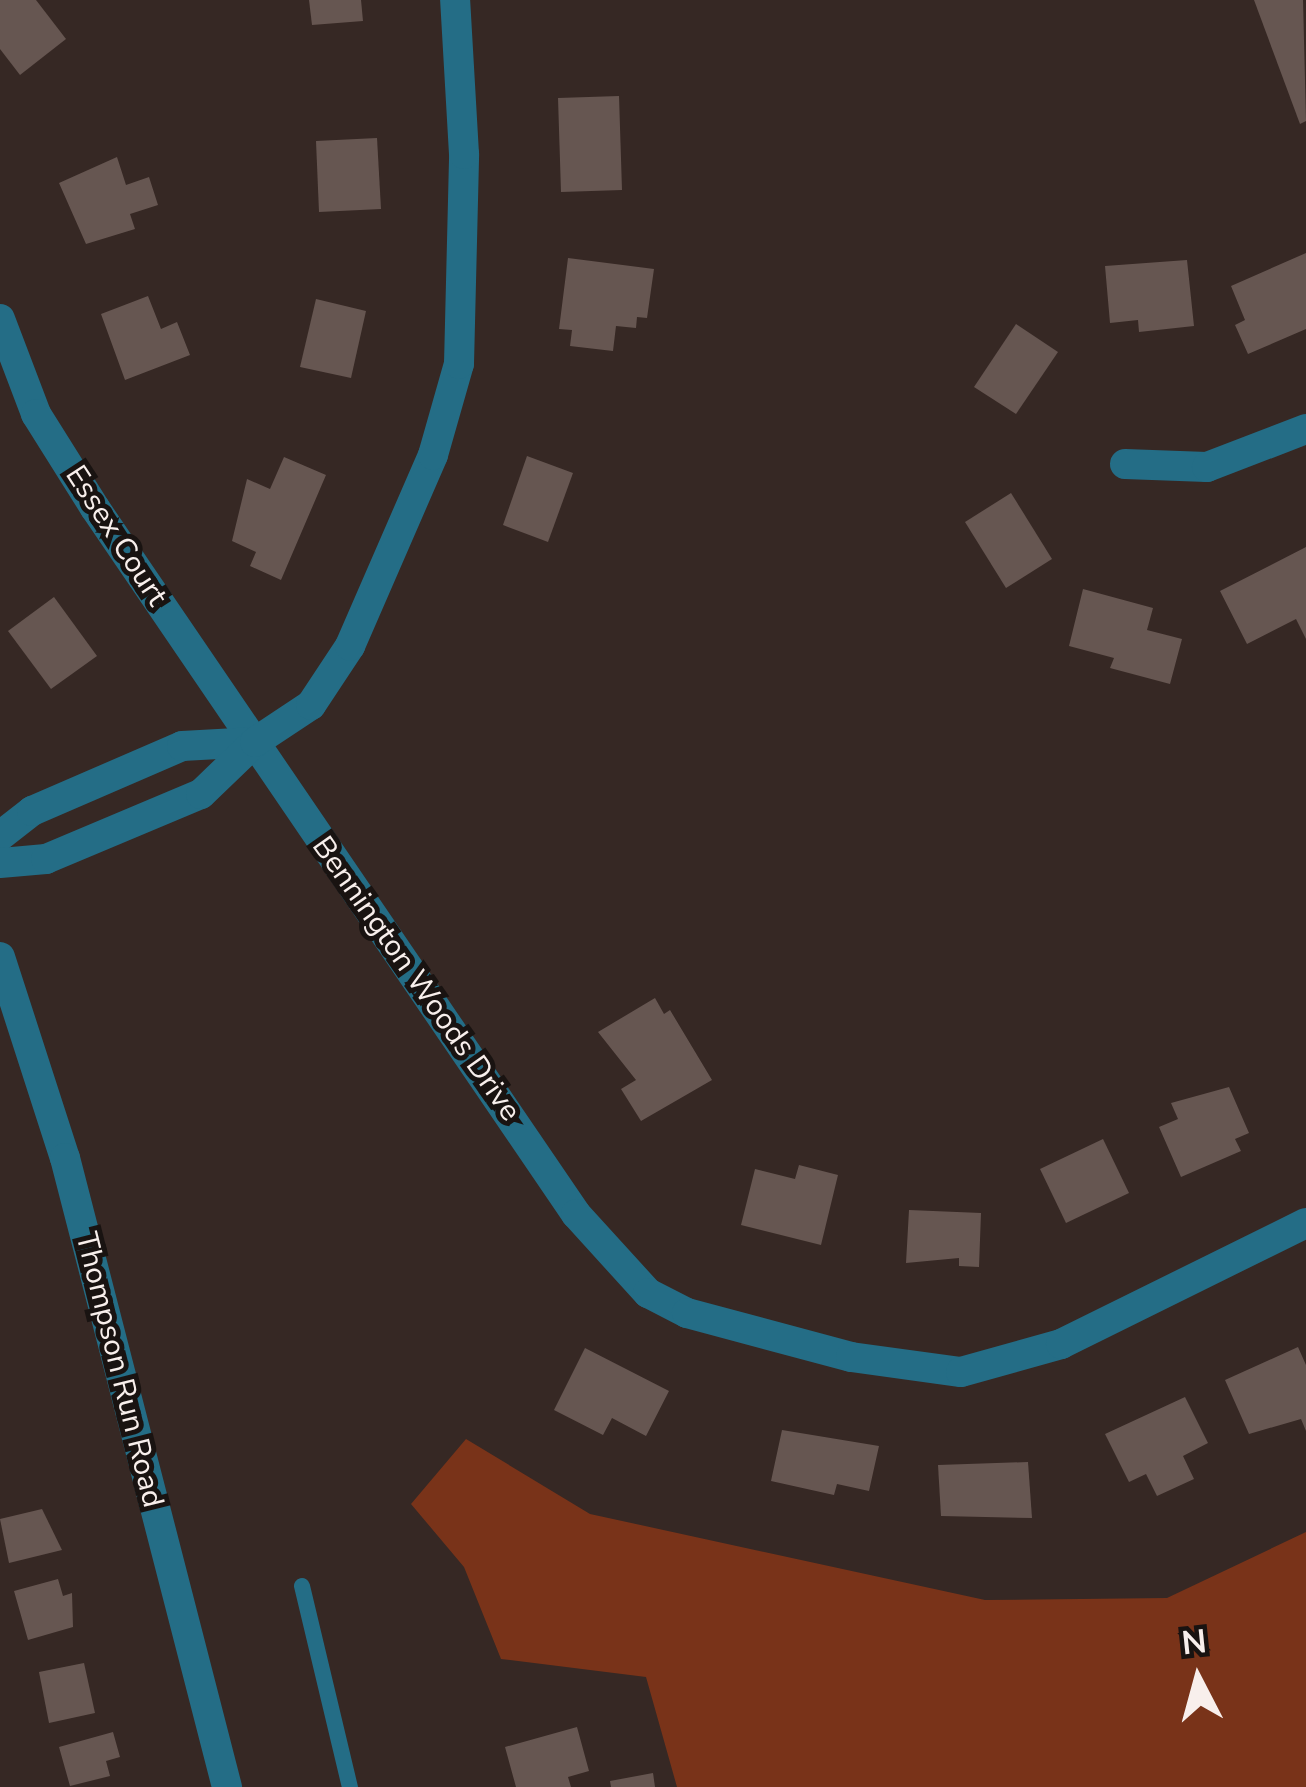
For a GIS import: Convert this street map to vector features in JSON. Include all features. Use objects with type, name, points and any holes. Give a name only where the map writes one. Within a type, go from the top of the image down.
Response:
[{"type":"street","points":[[0,863],[46,859],[201,794],[254,742],[327,688],[374,598],[450,405],[465,269],[455,0]]},
{"type":"street","name":"Essex Court","points":[[0,319],[36,414],[254,742]]},
{"type":"street","points":[[1125,464],[1207,467],[1306,429]]},
{"type":"street","points":[[0,836],[32,811],[182,746],[254,742]]},
{"type":"street","name":"Bennington Woods Drive","points":[[254,742],[597,1242],[647,1292],[687,1313],[907,1370],[983,1369],[1061,1344],[1306,1223]]},
{"type":"street","name":"Thompson Run Road","points":[[0,957],[65,1158],[227,1787]]},
{"type":"lane","points":[[302,1586],[350,1787]]},
{"type":"shaded area","points":[[466,1439],[590,1514],[985,1600],[1167,1598],[1306,1532],[1306,1787],[677,1787],[646,1677],[501,1659],[464,1567],[411,1504]]},
{"type":"building","points":[[0,0],[36,0],[66,39],[20,75],[0,49]]},
{"type":"building","points":[[309,0],[361,0],[363,21],[312,25]]},
{"type":"building","points":[[1254,0],[1303,0],[1306,121],[1300,124]]},
{"type":"building","points":[[619,96],[622,190],[561,192],[558,98]]},
{"type":"building","points":[[377,138],[381,209],[319,212],[316,141]]},
{"type":"building","points":[[117,157],[126,185],[149,177],[158,205],[130,214],[135,229],[86,244],[59,183]]},
{"type":"building","points":[[1306,253],[1306,329],[1248,354],[1235,325],[1245,320],[1231,286]]},
{"type":"building","points":[[568,258],[654,269],[647,318],[637,317],[636,328],[616,326],[613,351],[570,346],[572,330],[559,329]]},
{"type":"building","points":[[1187,260],[1194,326],[1139,332],[1138,320],[1110,323],[1105,266]]},
{"type":"building","points":[[148,296],[161,329],[177,322],[190,355],[125,380],[101,314]]},
{"type":"building","points":[[316,299],[366,311],[351,378],[300,367]]},
{"type":"building","points":[[1016,324],[1058,352],[1016,414],[974,387]]},
{"type":"building","points":[[527,456],[573,473],[548,542],[503,525]]},
{"type":"building","points":[[284,457],[326,475],[281,580],[250,566],[256,552],[232,541],[247,479],[270,489]]},
{"type":"building","points":[[1011,493],[1052,559],[1006,588],[965,522]]},
{"type":"building","points":[[1306,547],[1306,639],[1296,619],[1247,644],[1220,591]]},
{"type":"building","points":[[1083,589],[1153,608],[1147,630],[1182,639],[1170,684],[1110,668],[1114,658],[1069,646]]},
{"type":"building","points":[[54,597],[97,656],[51,689],[8,631]]},
{"type":"building","points":[[655,998],[664,1014],[670,1010],[712,1080],[641,1121],[621,1089],[636,1080],[598,1032]]},
{"type":"building","points":[[1229,1087],[1249,1133],[1235,1139],[1241,1151],[1181,1177],[1159,1127],[1178,1119],[1171,1103]]},
{"type":"building","points":[[1103,1139],[1129,1193],[1066,1223],[1040,1169]]},
{"type":"building","points":[[799,1165],[838,1175],[821,1245],[741,1225],[755,1169],[795,1179]]},
{"type":"building","points":[[909,1210],[981,1213],[979,1267],[959,1266],[959,1258],[906,1263]]},
{"type":"building","points":[[1298,1347],[1306,1365],[1306,1431],[1301,1419],[1249,1434],[1225,1380]]},
{"type":"building","points":[[585,1348],[669,1391],[646,1436],[612,1418],[603,1435],[554,1410]]},
{"type":"building","points":[[1185,1397],[1208,1443],[1183,1456],[1194,1479],[1157,1496],[1146,1474],[1129,1482],[1105,1434]]},
{"type":"building","points":[[782,1430],[879,1446],[869,1491],[837,1484],[834,1495],[771,1481]]},
{"type":"building","points":[[1028,1462],[1032,1518],[941,1516],[938,1465]]},
{"type":"building","points":[[42,1509],[62,1550],[9,1563],[0,1519]]},
{"type":"building","points":[[58,1579],[63,1596],[72,1593],[73,1627],[28,1640],[14,1591]]},
{"type":"building","points":[[84,1663],[95,1713],[49,1723],[39,1672]]},
{"type":"building","points":[[577,1727],[589,1771],[568,1777],[571,1787],[516,1787],[505,1747]]},
{"type":"building","points":[[113,1732],[120,1757],[106,1761],[110,1776],[70,1786],[59,1747]]},
{"type":"building","points":[[653,1773],[655,1787],[611,1787],[610,1781]]}]
